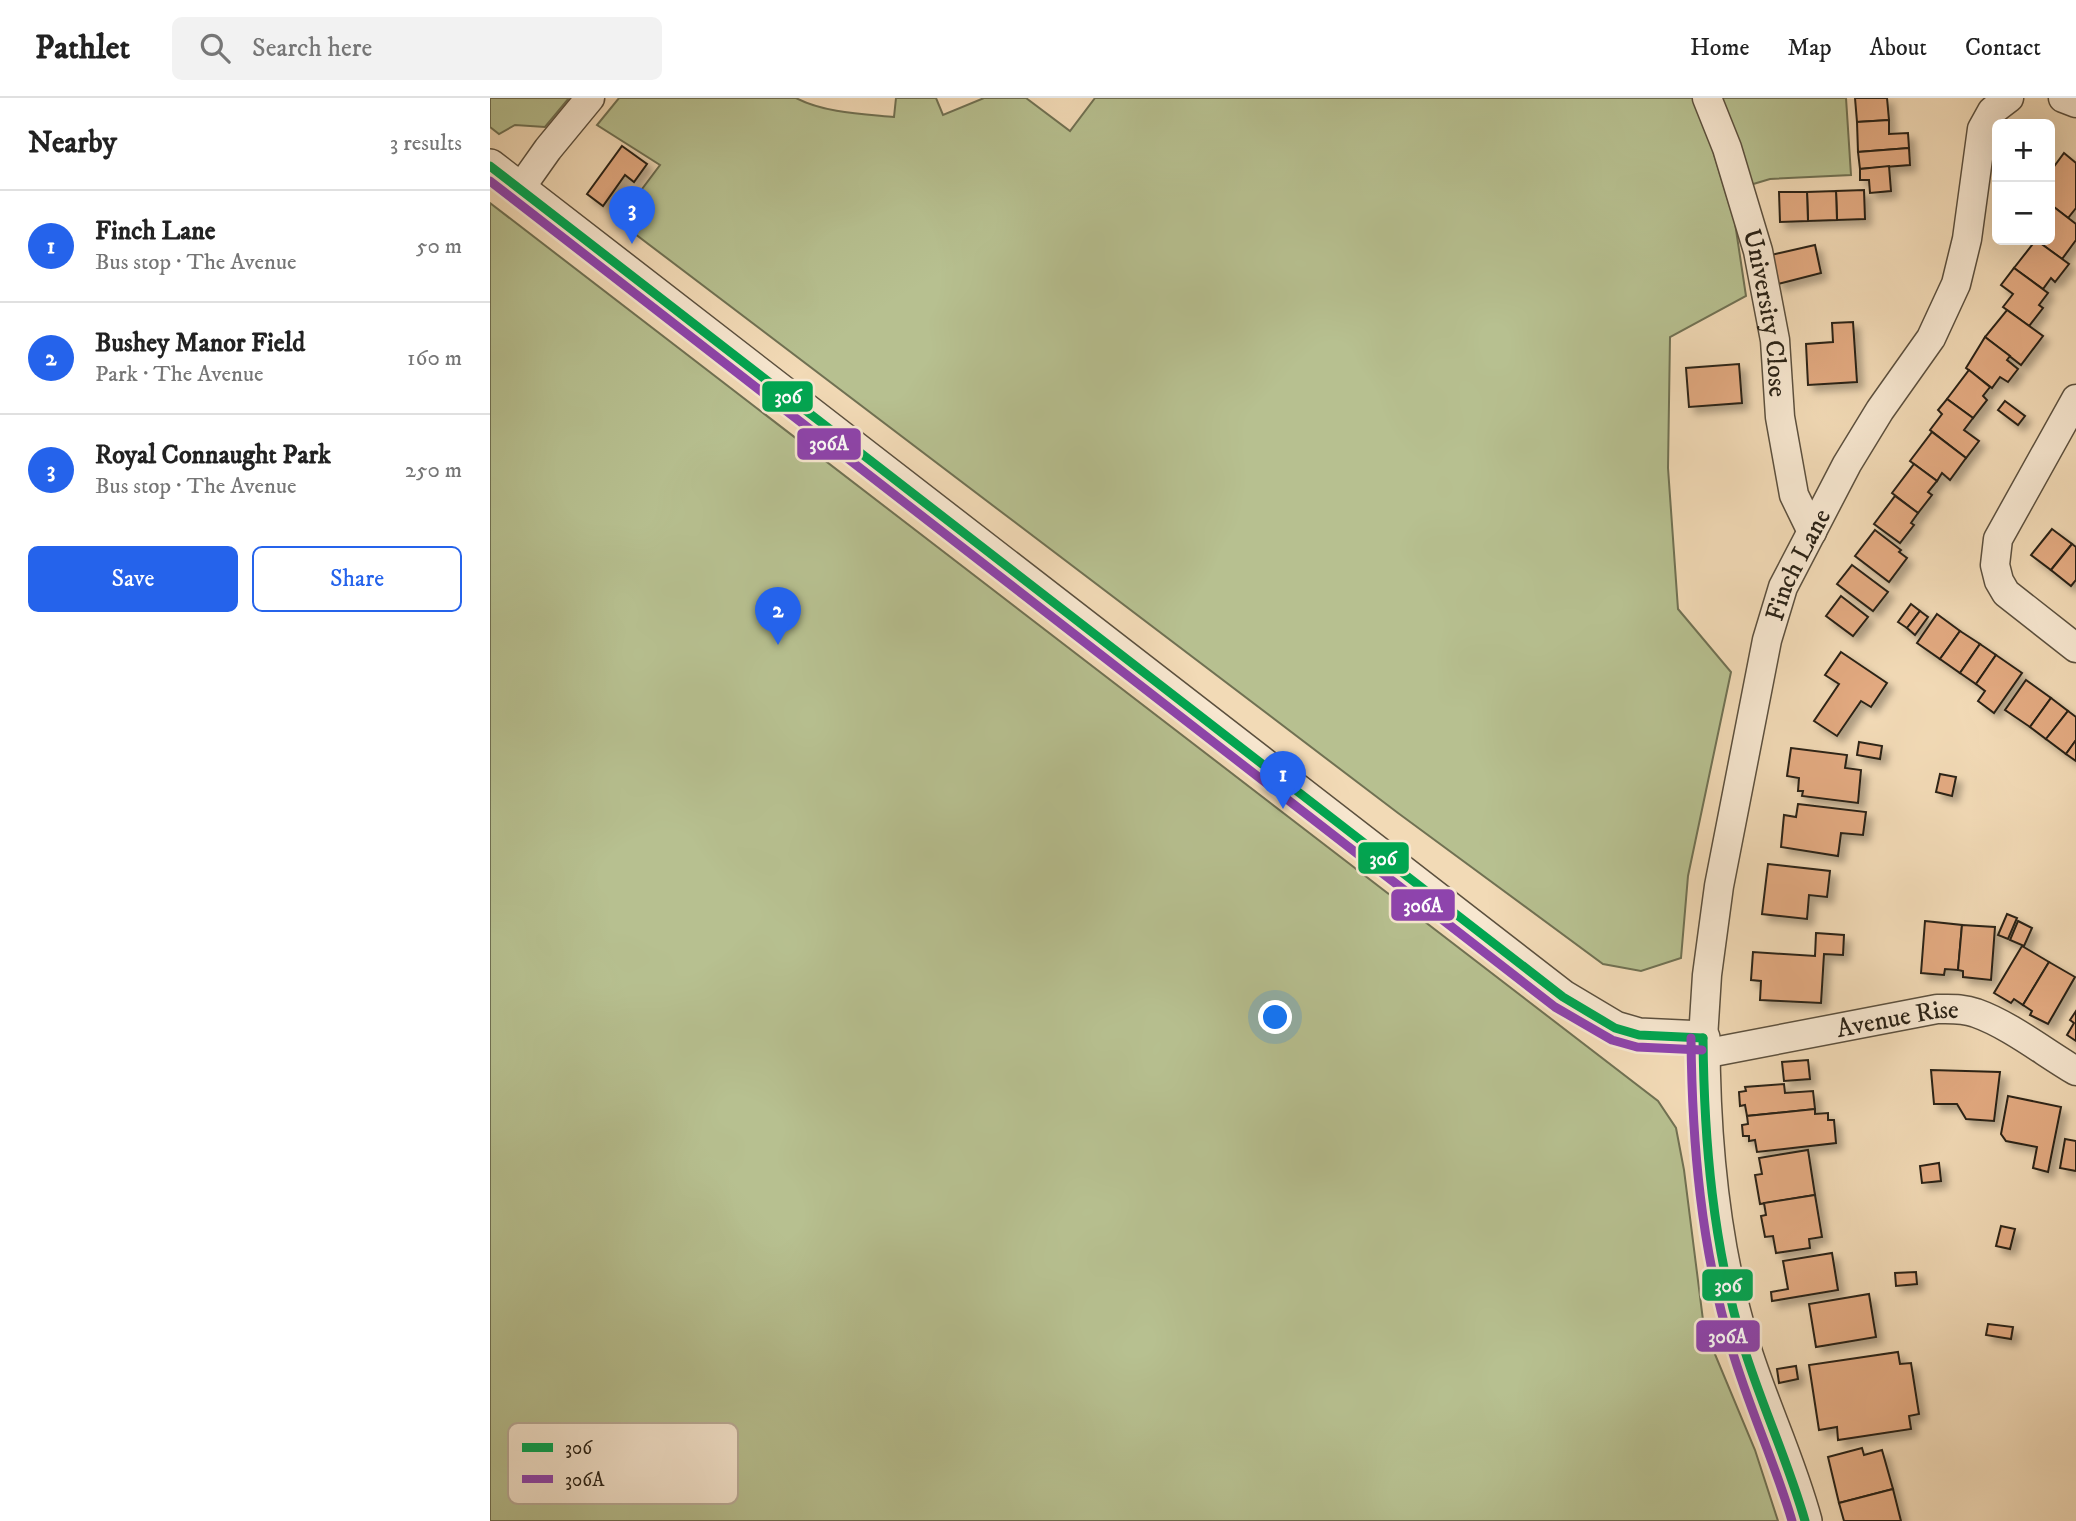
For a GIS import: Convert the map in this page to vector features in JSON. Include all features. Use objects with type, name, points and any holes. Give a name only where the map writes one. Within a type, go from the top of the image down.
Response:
[{"type":"street","points":[[519,190],[590,98]]},
{"type":"street","name":"University Close","points":[[1707,98],[1727,148],[1758,251],[1775,340],[1780,417],[1794,495],[1812,532]]},
{"type":"street","points":[[2063,98],[2076,103]]},
{"type":"street","name":"Finch Lane","points":[[1805,1521],[1743,1344],[1719,1238],[1703,1087],[1703,1046],[1707,975],[1719,886],[1767,640],[1783,587],[1847,464],[1931,338],[1956,284],[1967,239],[1982,129],[1992,111],[2008,99]]},
{"type":"street","points":[[490,166],[1563,997],[1615,1028],[1703,1046]]},
{"type":"street","points":[[2076,399],[2004,526],[1995,553],[1995,565],[1999,581],[2006,593],[2076,648]]},
{"type":"street","name":"Avenue Rise","points":[[1703,1046],[1937,1009],[1958,1009],[1993,1021],[2076,1071]]},
{"type":"green space","points":[[490,98],[569,98],[545,127],[515,125],[499,134],[490,127]]},
{"type":"green space","points":[[619,98],[796,98],[832,110],[894,117],[896,98],[936,98],[943,115],[984,98],[1026,98],[1070,131],[1095,98],[1693,98],[1704,121],[1735,223],[1746,296],[1670,337],[1668,468],[1678,609],[1731,672],[1688,876],[1681,958],[1641,971],[1603,964],[1398,813],[618,221],[660,165],[597,125]]},
{"type":"green space","points":[[1719,98],[1846,98],[1851,175],[1770,179],[1750,185]]},
{"type":"green space","points":[[490,203],[1658,1101],[1676,1128],[1704,1328],[1755,1450],[1778,1521],[490,1521]]},
{"type":"building","points":[[1855,98],[1887,98],[1889,120],[1857,122]]},
{"type":"building","points":[[1889,120],[1889,134],[1908,133],[1909,148],[1858,152],[1857,122]]},
{"type":"building","points":[[622,146],[647,164],[634,182],[625,175],[603,206],[587,194]]},
{"type":"building","points":[[1909,148],[1910,165],[1860,169],[1858,152]]},
{"type":"building","points":[[2064,153],[2076,163],[2076,208],[2068,218],[2055,208],[2055,165]]},
{"type":"building","points":[[1889,166],[1891,191],[1870,193],[1869,180],[1860,180],[1860,169]]},
{"type":"building","points":[[1864,190],[1865,219],[1837,220],[1836,191]]},
{"type":"building","points":[[1836,191],[1837,220],[1808,221],[1807,192]]},
{"type":"building","points":[[1779,192],[1807,192],[1808,221],[1780,222]]},
{"type":"building","points":[[2055,208],[2076,224],[2076,240],[2062,259],[2043,245],[2055,245]]},
{"type":"building","points":[[1815,245],[1821,273],[1778,284],[1771,255]]},
{"type":"building","points":[[2032,245],[2043,245],[2069,264],[2055,282],[2051,278],[2043,289],[2014,268]]},
{"type":"building","points":[[2014,268],[2048,293],[2039,305],[2043,308],[2029,326],[2003,307],[2013,294],[2001,285]]},
{"type":"building","points":[[2007,310],[2043,336],[2021,365],[1985,337]]},
{"type":"building","points":[[1853,322],[1857,382],[1808,385],[1806,344],[1833,342],[1832,323]]},
{"type":"building","points":[[1985,337],[2010,356],[2007,360],[2018,369],[2008,382],[2000,377],[1992,388],[1966,368]]},
{"type":"building","points":[[1739,364],[1742,403],[1689,407],[1686,368]]},
{"type":"building","points":[[1969,370],[1990,387],[1983,396],[1987,400],[1973,418],[1947,399]]},
{"type":"building","points":[[1947,399],[1973,418],[1964,430],[1979,441],[1966,458],[1930,430],[1942,414],[1938,410]]},
{"type":"building","points":[[2005,401],[2025,416],[2018,425],[1998,410]]},
{"type":"building","points":[[1932,432],[1966,458],[1950,480],[1942,473],[1937,481],[1910,461]]},
{"type":"building","points":[[1914,464],[1937,481],[1928,492],[1932,495],[1918,513],[1892,493]]},
{"type":"building","points":[[1895,496],[1918,513],[1911,523],[1914,525],[1900,543],[1874,524]]},
{"type":"building","points":[[2052,529],[2072,544],[2051,570],[2031,555]]},
{"type":"building","points":[[1875,530],[1907,558],[1889,582],[1855,556]]},
{"type":"building","points":[[2072,544],[2076,547],[2076,580],[2071,586],[2051,570]]},
{"type":"building","points":[[1852,565],[1888,592],[1873,611],[1837,584]]},
{"type":"building","points":[[1841,596],[1868,617],[1853,636],[1826,616]]},
{"type":"building","points":[[1911,604],[1920,611],[1907,628],[1898,622]]},
{"type":"building","points":[[1920,611],[1928,617],[1915,635],[1907,628]]},
{"type":"building","points":[[1937,614],[1960,631],[1940,659],[1917,643]]},
{"type":"building","points":[[1960,631],[1980,644],[1960,673],[1940,659]]},
{"type":"building","points":[[1980,644],[1996,655],[1976,684],[1960,673]]},
{"type":"building","points":[[1841,652],[1887,683],[1871,707],[1861,701],[1837,736],[1814,721],[1839,684],[1825,675]]},
{"type":"building","points":[[1996,655],[2022,673],[1994,713],[1978,701],[1985,691],[1976,684]]},
{"type":"building","points":[[2026,680],[2051,698],[2030,727],[2005,710]]},
{"type":"building","points":[[2051,698],[2068,711],[2046,739],[2030,727]]},
{"type":"building","points":[[2068,711],[2076,717],[2076,740],[2066,754],[2046,739]]},
{"type":"building","points":[[2076,740],[2076,761],[2066,754]]},
{"type":"building","points":[[1859,742],[1882,746],[1880,759],[1857,755]]},
{"type":"building","points":[[1791,748],[1847,755],[1845,768],[1861,770],[1858,803],[1802,796],[1803,791],[1798,791],[1799,778],[1787,776]]},
{"type":"building","points":[[1940,774],[1956,777],[1952,796],[1936,792]]},
{"type":"building","points":[[1798,804],[1866,812],[1863,835],[1841,833],[1838,856],[1781,847],[1784,815],[1796,817]]},
{"type":"building","points":[[1768,864],[1830,871],[1827,897],[1809,895],[1807,919],[1762,914]]},
{"type":"building","points":[[2007,914],[2017,918],[2008,939],[1998,935]]},
{"type":"building","points":[[1925,921],[1962,925],[1958,970],[1945,969],[1944,975],[1921,973]]},
{"type":"building","points":[[2018,921],[2032,928],[2024,946],[2010,940]]},
{"type":"building","points":[[1962,925],[1995,927],[1991,980],[1963,977],[1963,971],[1958,970]]},
{"type":"building","points":[[1816,933],[1844,935],[1843,955],[1824,954],[1821,1003],[1760,1000],[1761,981],[1751,980],[1753,952],[1815,956]]},
{"type":"building","points":[[2022,946],[2049,962],[2023,1005],[2014,999],[2011,1003],[1994,993]]},
{"type":"building","points":[[2049,962],[2075,977],[2048,1024],[2030,1015],[2032,1011],[2023,1005]]},
{"type":"building","points":[[2076,1011],[2076,1041],[2067,1035],[2074,1023],[2070,1020]]},
{"type":"building","points":[[1808,1060],[1810,1079],[1784,1081],[1782,1062]]},
{"type":"building","points":[[1931,1070],[2000,1072],[1994,1121],[1966,1119],[1957,1104],[1934,1104]]},
{"type":"building","points":[[1784,1084],[1785,1093],[1813,1091],[1815,1109],[1747,1116],[1745,1105],[1740,1106],[1739,1092],[1746,1091],[1745,1087]]},
{"type":"building","points":[[2008,1096],[2061,1107],[2048,1172],[2033,1168],[2037,1147],[2006,1141],[2001,1134]]},
{"type":"building","points":[[1815,1109],[1815,1114],[1828,1113],[1828,1120],[1834,1120],[1836,1143],[1757,1152],[1755,1140],[1749,1141],[1749,1136],[1743,1136],[1742,1125],[1748,1124],[1747,1116]]},
{"type":"building","points":[[2065,1139],[2076,1141],[2076,1171],[2060,1168]]},
{"type":"building","points":[[1808,1150],[1815,1195],[1760,1204],[1755,1175],[1762,1174],[1759,1158]]},
{"type":"building","points":[[1939,1163],[1941,1181],[1922,1183],[1920,1166]]},
{"type":"building","points":[[1815,1195],[1822,1237],[1809,1239],[1810,1248],[1776,1253],[1773,1236],[1765,1237],[1761,1216],[1766,1215],[1764,1203]]},
{"type":"building","points":[[2001,1226],[2015,1229],[2010,1249],[1996,1246]]},
{"type":"building","points":[[1832,1253],[1838,1290],[1772,1301],[1771,1292],[1788,1289],[1783,1261]]},
{"type":"building","points":[[1916,1272],[1917,1284],[1896,1286],[1895,1273]]},
{"type":"building","points":[[1869,1294],[1876,1337],[1816,1347],[1809,1304]]},
{"type":"building","points":[[1988,1324],[2013,1327],[2011,1339],[1986,1335]]},
{"type":"building","points":[[1898,1352],[1900,1364],[1911,1363],[1919,1414],[1909,1416],[1911,1429],[1838,1440],[1837,1427],[1819,1430],[1809,1365]]},
{"type":"building","points":[[1796,1366],[1798,1379],[1779,1383],[1777,1369]]},
{"type":"building","points":[[1862,1448],[1864,1455],[1882,1450],[1893,1489],[1839,1503],[1828,1457]]},
{"type":"building","points":[[1893,1489],[1901,1521],[1844,1521],[1839,1503]]},
{"type":"transit line","name":"306","points":[[490,166],[1563,997],[1615,1028],[1639,1035],[1703,1038]]},
{"type":"transit line","name":"306A","points":[[490,181],[1555,1007],[1612,1040],[1637,1047],[1702,1050]]},
{"type":"transit line","name":"306A","points":[[1691,1038],[1693,1117],[1700,1196],[1721,1312],[1739,1372],[1792,1521]]},
{"type":"transit line","name":"306","points":[[1703,1038],[1708,1154],[1724,1269],[1743,1345],[1805,1521]]},
{"type":"place","name":"Royal Connaught Park","points":[[632,244]]},
{"type":"place","name":"Bushey Manor Field","points":[[778,645]]},
{"type":"place","name":"Finch Lane","points":[[1283,809]]}]
